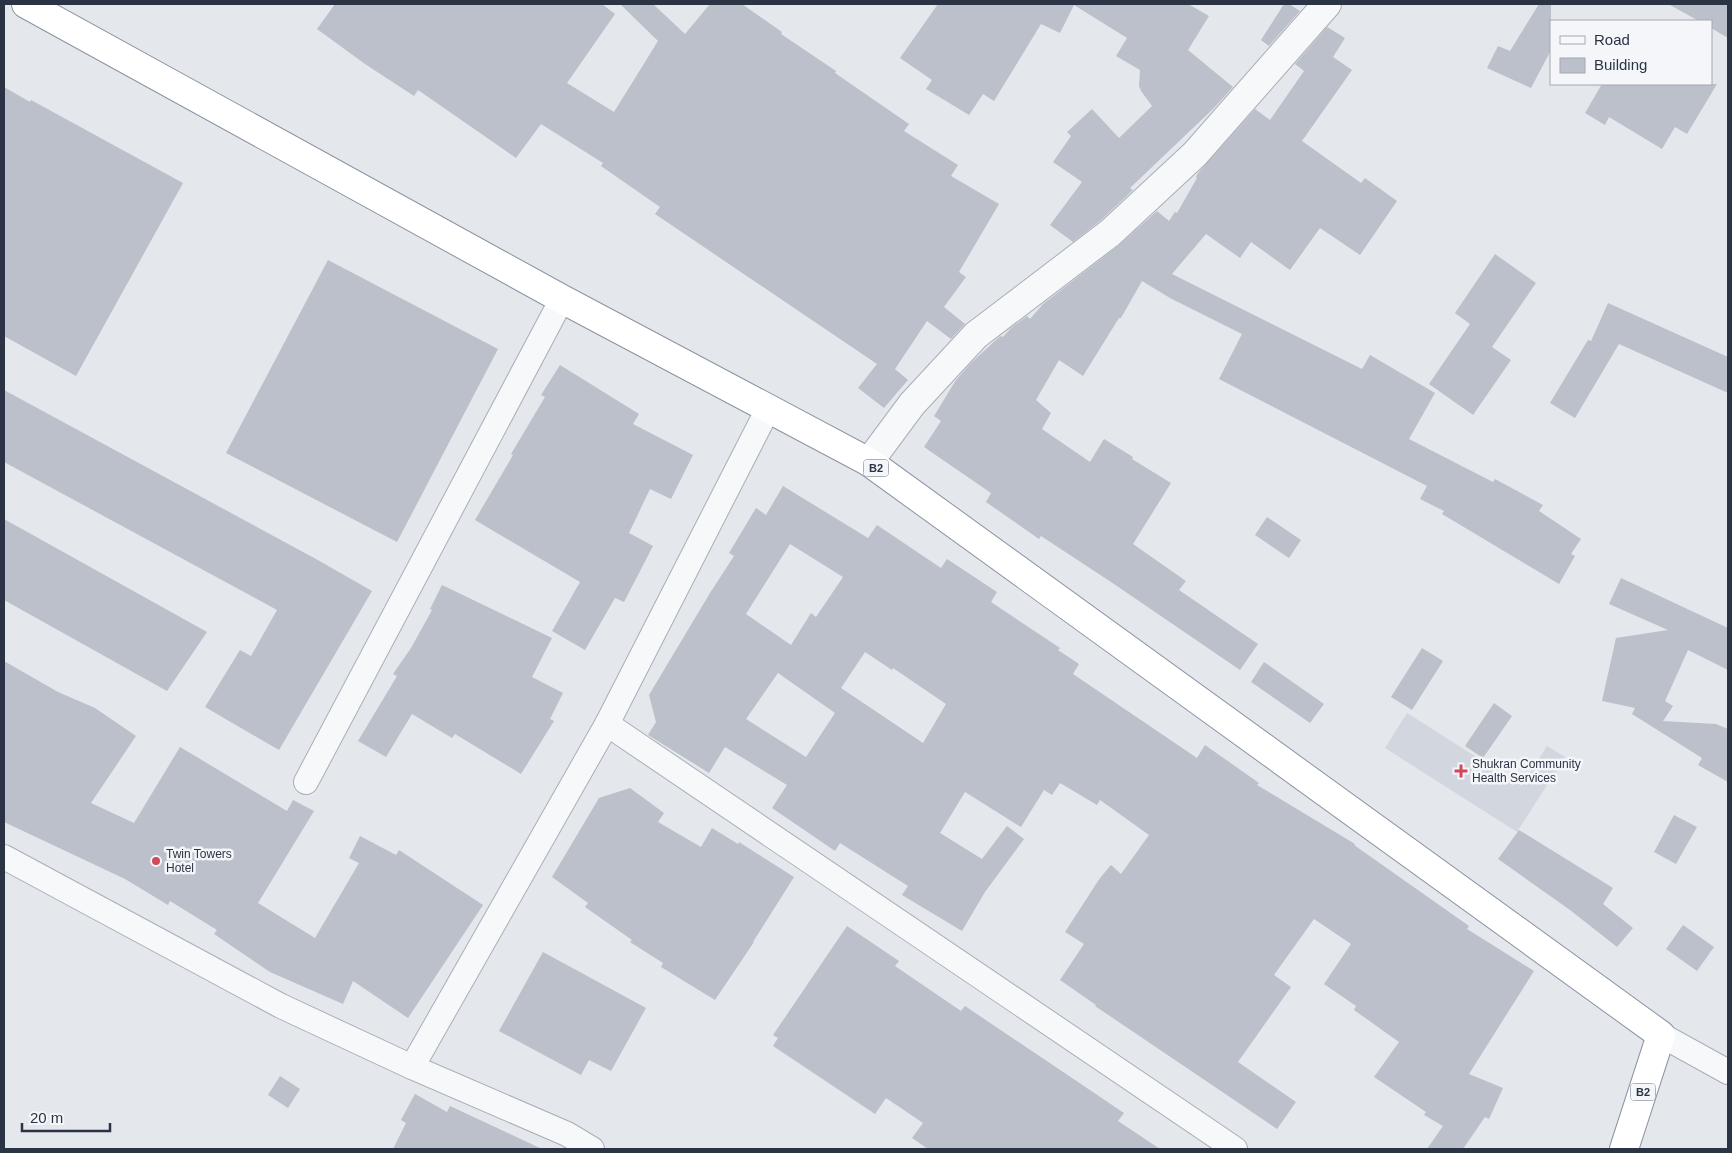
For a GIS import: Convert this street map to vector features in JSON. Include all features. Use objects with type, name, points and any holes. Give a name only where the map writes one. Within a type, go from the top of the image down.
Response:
[{"type":"highway","name":"B2","points":[[26,4],[562,299],[868,462],[1660,1035],[1624,1149]]},
{"type":"street","points":[[868,462],[912,404],[976,335],[1110,233],[1195,154],[1327,4]]},
{"type":"street","points":[[306,782],[562,299]]},
{"type":"street","points":[[412,1067],[607,724],[768,409]]},
{"type":"street","points":[[607,724],[1235,1149]]},
{"type":"street","points":[[4,857],[281,1006],[412,1067],[567,1134],[592,1149]]},
{"type":"street","points":[[1660,1035],[1728,1072]]},
{"type":"shaded area","name":"Shukran Community Health Services","points":[[1407,713],[1522,786],[1547,746],[1565,757],[1517,832],[1385,748]]},
{"type":"building","points":[[335,4],[602,4],[615,14],[567,83],[614,112],[658,41],[620,4],[653,4],[685,34],[710,4],[742,4],[782,32],[781,34],[836,71],[835,73],[909,124],[904,131],[958,165],[951,176],[999,204],[959,272],[966,277],[944,307],[965,324],[951,339],[927,321],[895,369],[908,380],[884,408],[858,388],[877,364],[655,214],[660,207],[601,166],[603,163],[541,124],[516,158],[418,90],[414,96],[365,64],[317,29]]},
{"type":"building","points":[[938,4],[1188,4],[1209,16],[1188,50],[1233,87],[1214,108],[1130,188],[1133,190],[1100,221],[1073,242],[1050,225],[1082,182],[1053,162],[1071,136],[1067,132],[1092,109],[1119,138],[1152,106],[1139,86],[1140,70],[1116,56],[1127,38],[1074,5],[1060,33],[1041,24],[994,101],[983,94],[969,115],[926,89],[932,80],[900,58]]},
{"type":"building","points":[[1284,4],[1289,4],[1300,11],[1269,46],[1261,40]]},
{"type":"building","points":[[1539,4],[1551,4],[1550,52],[1531,88],[1487,68],[1498,46],[1510,51]]},
{"type":"building","points":[[1668,4],[1728,4],[1728,38],[1712,29],[1712,20],[1697,20]]},
{"type":"building","points":[[1327,27],[1345,38],[1333,57],[1352,70],[1302,141],[1361,183],[1365,178],[1397,201],[1360,255],[1320,228],[1290,270],[1251,242],[1240,258],[1206,234],[1172,274],[1362,369],[1370,355],[1435,393],[1409,439],[1493,482],[1495,479],[1543,505],[1539,511],[1581,539],[1571,554],[1575,556],[1559,584],[1442,514],[1444,511],[1420,499],[1427,486],[1219,379],[1242,334],[1170,298],[1142,281],[1121,318],[1119,318],[1083,376],[1059,360],[1036,400],[1051,413],[1042,429],[1090,462],[1104,439],[1171,483],[1133,544],[1186,581],[1179,590],[1258,644],[1240,670],[1114,584],[1041,536],[1039,539],[986,502],[991,493],[924,447],[941,421],[934,416],[956,380],[971,363],[997,339],[1001,336],[1003,337],[1011,328],[1027,316],[1030,319],[1043,304],[1119,245],[1157,211],[1169,221],[1175,212],[1177,213],[1198,173],[1255,109],[1270,120],[1304,71],[1295,64]]},
{"type":"building","points":[[1717,84],[1687,134],[1675,127],[1662,149],[1609,117],[1605,125],[1585,113],[1601,85]]},
{"type":"building","points":[[4,87],[183,183],[76,376],[4,336]]},
{"type":"building","points":[[1495,254],[1536,283],[1492,347],[1511,360],[1473,415],[1429,384],[1470,324],[1455,313]]},
{"type":"building","points":[[328,260],[498,349],[397,542],[226,453]]},
{"type":"building","points":[[1608,303],[1728,357],[1728,393],[1619,344],[1575,418],[1550,403],[1588,340],[1591,341]]},
{"type":"building","points":[[560,365],[639,414],[633,424],[693,455],[671,499],[650,489],[629,533],[653,546],[624,602],[615,598],[585,650],[552,631],[580,582],[475,520],[545,397],[541,395]]},
{"type":"building","points":[[4,390],[372,591],[279,750],[205,707],[240,650],[251,656],[277,610],[4,462]]},
{"type":"building","points":[[783,486],[868,538],[877,525],[941,568],[947,559],[997,592],[991,602],[1060,648],[1058,650],[1079,664],[1073,674],[1197,758],[1205,745],[1259,783],[1257,785],[1355,844],[1469,926],[1467,929],[1534,971],[1469,1074],[1503,1088],[1489,1119],[1485,1117],[1463,1149],[1427,1149],[1443,1126],[1424,1115],[1426,1112],[1374,1077],[1399,1042],[1354,1010],[1356,1006],[1324,984],[1351,944],[1314,919],[1274,975],[1291,987],[1238,1062],[1296,1102],[1277,1129],[1095,1006],[1060,980],[1084,944],[1065,932],[1100,878],[1111,865],[1121,874],[1149,835],[1100,800],[1097,805],[1060,783],[1052,795],[1044,790],[1021,827],[965,792],[940,833],[982,859],[1007,826],[1024,839],[985,892],[962,931],[902,895],[908,886],[840,843],[835,851],[772,808],[787,785],[725,747],[709,773],[648,735],[656,722],[649,695],[734,556],[729,553],[756,508],[766,515]],"holes":[[[790,544],[843,577],[816,617],[811,613],[791,645],[746,614]],[[865,652],[892,670],[893,668],[946,704],[923,743],[841,688]],[[778,673],[835,713],[806,757],[746,719]]]},
{"type":"building","points":[[1267,517],[1301,540],[1289,558],[1255,535]]},
{"type":"building","points":[[4,519],[207,632],[167,691],[4,600]]},
{"type":"building","points":[[1621,578],[1728,628],[1728,670],[1688,650],[1665,701],[1673,706],[1663,721],[1716,724],[1728,729],[1728,782],[1698,765],[1702,758],[1632,714],[1635,708],[1602,701],[1616,638],[1668,630],[1609,604]]},
{"type":"building","points":[[442,585],[552,638],[532,677],[563,693],[550,719],[554,721],[521,774],[455,734],[452,738],[412,714],[386,757],[358,741],[397,676],[393,674],[411,648],[432,610],[430,609]]},
{"type":"building","points":[[1422,648],[1443,661],[1412,710],[1391,697]]},
{"type":"building","points":[[4,661],[58,692],[95,708],[136,736],[91,803],[134,823],[180,747],[287,811],[293,800],[314,811],[258,903],[315,938],[359,863],[349,858],[360,836],[396,855],[399,850],[483,905],[408,1018],[353,981],[343,1004],[270,972],[214,934],[217,930],[170,901],[168,905],[125,879],[4,822]]},
{"type":"building","points":[[1264,662],[1324,704],[1310,723],[1251,682]]},
{"type":"building","points":[[1494,703],[1512,716],[1483,758],[1465,746]]},
{"type":"building","points":[[630,788],[664,813],[658,822],[701,847],[712,828],[738,844],[739,842],[794,877],[715,1000],[661,967],[663,963],[630,942],[632,940],[585,907],[588,903],[552,877],[599,798]]},
{"type":"building","points":[[1674,815],[1697,827],[1676,864],[1654,852]]},
{"type":"building","points":[[1519,830],[1613,888],[1603,904],[1633,928],[1617,947],[1570,910],[1498,859]]},
{"type":"building","points":[[1683,925],[1714,947],[1697,971],[1666,949]]},
{"type":"building","points":[[847,926],[899,961],[895,966],[961,1011],[965,1006],[1124,1113],[1118,1121],[1160,1149],[928,1149],[912,1138],[923,1123],[886,1098],[875,1114],[773,1046],[778,1038],[773,1035]]},
{"type":"building","points":[[543,952],[646,1008],[611,1071],[589,1060],[581,1075],[499,1031]]},
{"type":"building","points":[[280,1076],[300,1089],[288,1108],[268,1095]]},
{"type":"building","points":[[415,1094],[447,1112],[450,1106],[542,1149],[393,1149],[406,1123],[401,1120]]},
{"type":"place","name":"Shukran Community Health Services","points":[[1461,771]]},
{"type":"place","name":"Twin Towers Hotel","points":[[156,861]]}]
